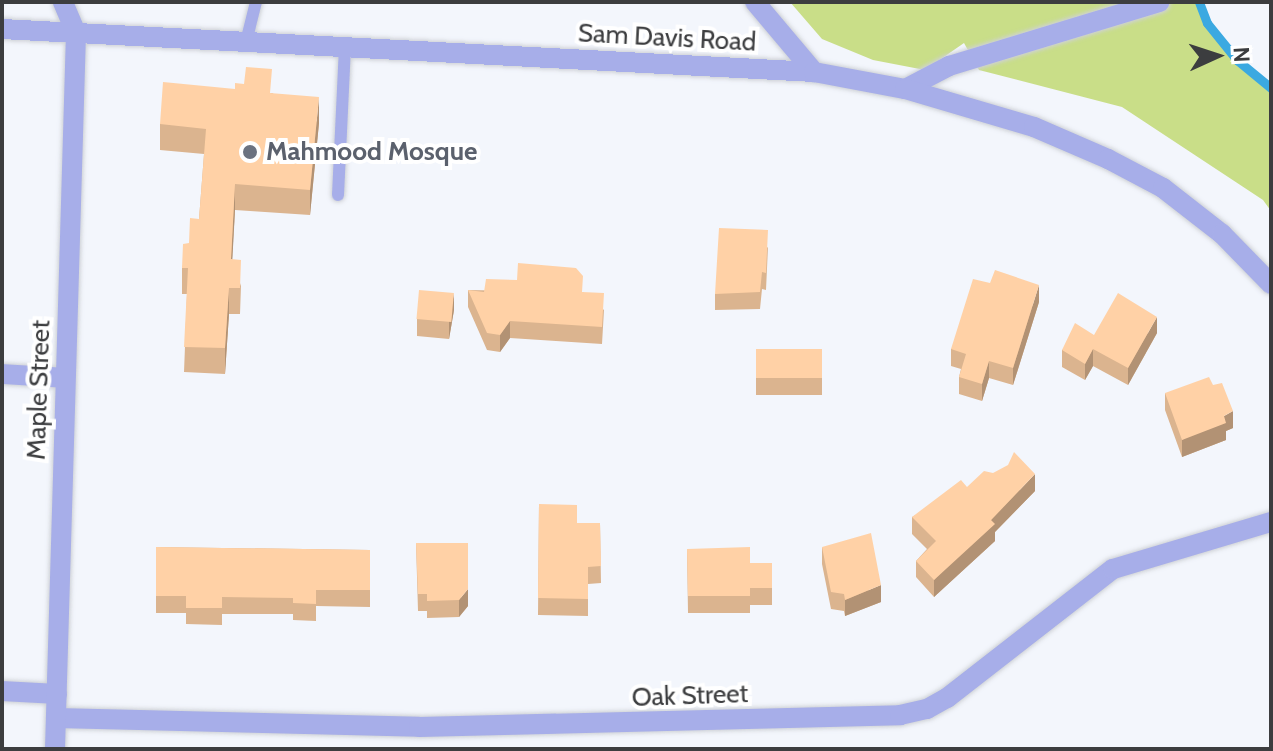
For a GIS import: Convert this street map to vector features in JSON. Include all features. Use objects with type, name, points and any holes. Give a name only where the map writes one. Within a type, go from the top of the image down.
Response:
[{"type":"street","points":[[63,2],[76,33]]},
{"type":"street","points":[[755,2],[814,72]]},
{"type":"street","points":[[905,89],[949,66],[1159,2]]},
{"type":"street","name":"Sam Davis Road","points":[[2,29],[814,72],[905,89],[1034,127],[1108,159],[1163,188],[1222,234],[1271,284]]},
{"type":"street","name":"Maple Street","points":[[55,749],[76,33]]},
{"type":"street","points":[[2,374],[65,378]]},
{"type":"street","name":"Oak Street","points":[[56,718],[435,727],[900,715],[927,709],[947,698],[1113,569],[1271,522]]},
{"type":"street","points":[[2,691],[57,694]]},
{"type":"lane","points":[[246,42],[256,2]]},
{"type":"lane","points":[[338,195],[345,47]]},
{"type":"green space","points":[[790,2],[1199,2],[1207,23],[1237,60],[1271,88],[1271,211],[1263,200],[1122,107],[979,70],[964,43],[925,70],[873,60],[822,39]]},
{"type":"building","points":[[246,67],[272,69],[270,93],[319,97],[310,190],[235,184],[231,259],[241,260],[240,288],[229,288],[225,348],[184,347],[188,268],[182,268],[183,244],[189,243],[190,218],[199,219],[206,129],[160,124],[163,82],[235,89],[235,83],[244,84]]},
{"type":"building","points":[[719,228],[768,230],[766,273],[762,272],[760,292],[715,294]]},
{"type":"building","points":[[518,263],[576,268],[583,276],[582,292],[604,293],[602,327],[510,321],[500,335],[487,333],[468,290],[484,292],[486,279],[517,280]]},
{"type":"building","points":[[995,270],[1039,285],[1013,368],[989,361],[982,384],[959,377],[966,354],[951,349],[973,279],[990,283]]},
{"type":"building","points":[[419,290],[454,293],[451,322],[416,319]]},
{"type":"building","points":[[1118,293],[1157,317],[1128,368],[1093,349],[1085,364],[1062,350],[1075,323],[1094,335]]},
{"type":"building","points":[[756,349],[822,349],[822,378],[756,378]]},
{"type":"building","points":[[1209,377],[1213,385],[1222,383],[1233,411],[1224,416],[1226,423],[1182,440],[1165,393]]},
{"type":"building","points":[[1014,452],[1035,474],[991,520],[995,524],[934,580],[916,561],[936,541],[912,517],[961,480],[967,487],[984,471],[993,473],[1008,465]]},
{"type":"building","points":[[539,504],[577,505],[577,523],[600,523],[601,566],[588,567],[588,599],[538,598]]},
{"type":"building","points":[[871,533],[881,585],[845,600],[844,594],[831,592],[822,547]]},
{"type":"building","points":[[416,543],[468,543],[468,589],[459,600],[427,601],[427,594],[418,594]]},
{"type":"building","points":[[156,547],[370,550],[370,590],[316,590],[316,604],[293,603],[293,598],[222,597],[222,608],[186,608],[186,596],[156,596]]},
{"type":"building","points":[[750,547],[750,563],[772,563],[772,588],[750,588],[750,596],[688,596],[687,549]]},
{"type":"waterway","points":[[1199,2],[1207,23],[1237,60],[1271,88]]},
{"type":"place","name":"Mahmood Mosque","points":[[250,152]]}]
